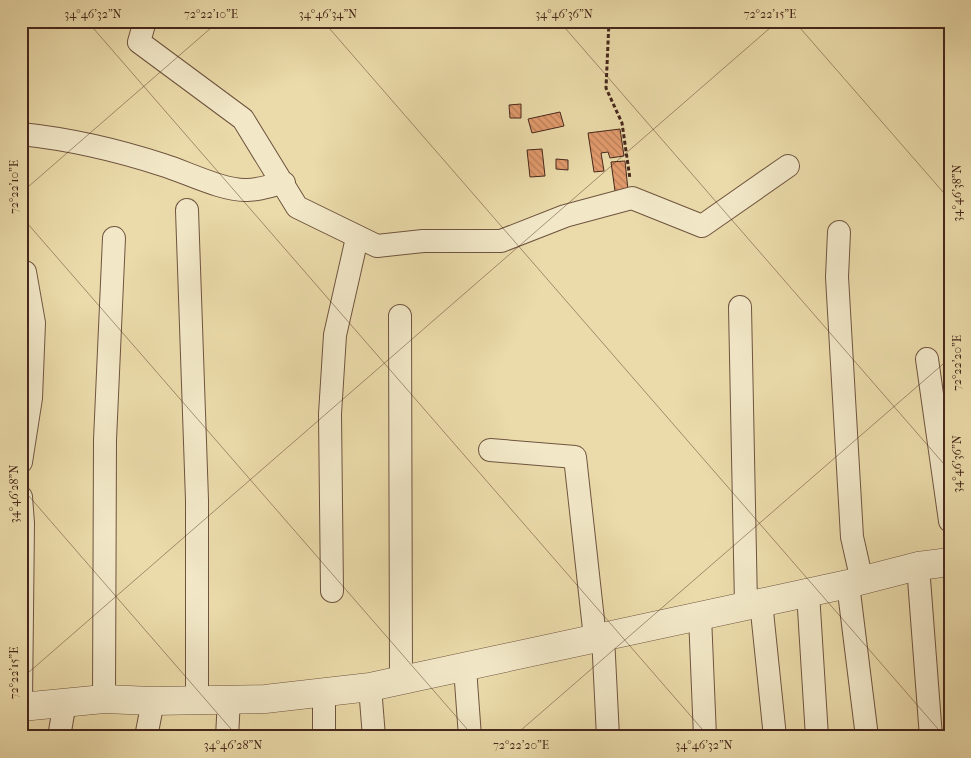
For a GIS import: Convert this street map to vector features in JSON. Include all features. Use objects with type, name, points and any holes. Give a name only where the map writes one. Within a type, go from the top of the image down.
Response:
[{"type":"street","points":[[145,21],[139,42],[243,119],[297,207],[357,238],[377,246],[424,241],[501,241],[565,216],[632,198],[702,226],[788,166]]},
{"type":"street","points":[[21,134],[58,138],[110,150],[165,166],[212,183],[246,190],[284,183]]},
{"type":"street","points":[[187,210],[197,500],[197,700]]},
{"type":"street","points":[[839,232],[837,277],[852,537],[867,737]]},
{"type":"street","points":[[104,699],[105,440],[114,238]]},
{"type":"street","points":[[332,591],[330,414],[335,335],[357,238]]},
{"type":"street","points":[[21,462],[31,398],[34,322],[25,272]]},
{"type":"street","points":[[740,307],[753,603],[776,737]]},
{"type":"street","points":[[400,316],[401,679]]},
{"type":"street","points":[[928,359],[950,520]]},
{"type":"street","points":[[490,450],[575,457],[599,637],[608,737]]},
{"type":"street","points":[[21,497],[23,523],[21,700]]},
{"type":"street","points":[[21,707],[104,699],[153,701],[265,699],[370,687],[401,679],[464,668],[753,603],[855,583],[918,566],[950,562]]},
{"type":"street","points":[[918,566],[931,737]]},
{"type":"street","points":[[808,593],[817,737]]},
{"type":"street","points":[[700,616],[705,737]]},
{"type":"street","points":[[464,668],[470,737]]},
{"type":"street","points":[[370,687],[374,737]]},
{"type":"street","points":[[324,691],[324,737]]},
{"type":"street","points":[[227,737],[229,699]]},
{"type":"street","points":[[146,737],[153,701]]},
{"type":"street","points":[[59,737],[64,702]]},
{"type":"path","points":[[609,21],[606,88],[622,123],[632,198]]},
{"type":"building","points":[[521,104],[521,118],[510,118],[509,105]]},
{"type":"building","points":[[560,112],[564,126],[532,133],[528,119]]},
{"type":"building","points":[[620,129],[624,156],[610,158],[608,152],[601,153],[604,171],[594,172],[588,133]]},
{"type":"building","points":[[542,149],[545,176],[530,177],[527,150]]},
{"type":"building","points":[[556,159],[568,160],[568,170],[556,169]]},
{"type":"building","points":[[625,161],[628,190],[615,191],[611,162]]}]
